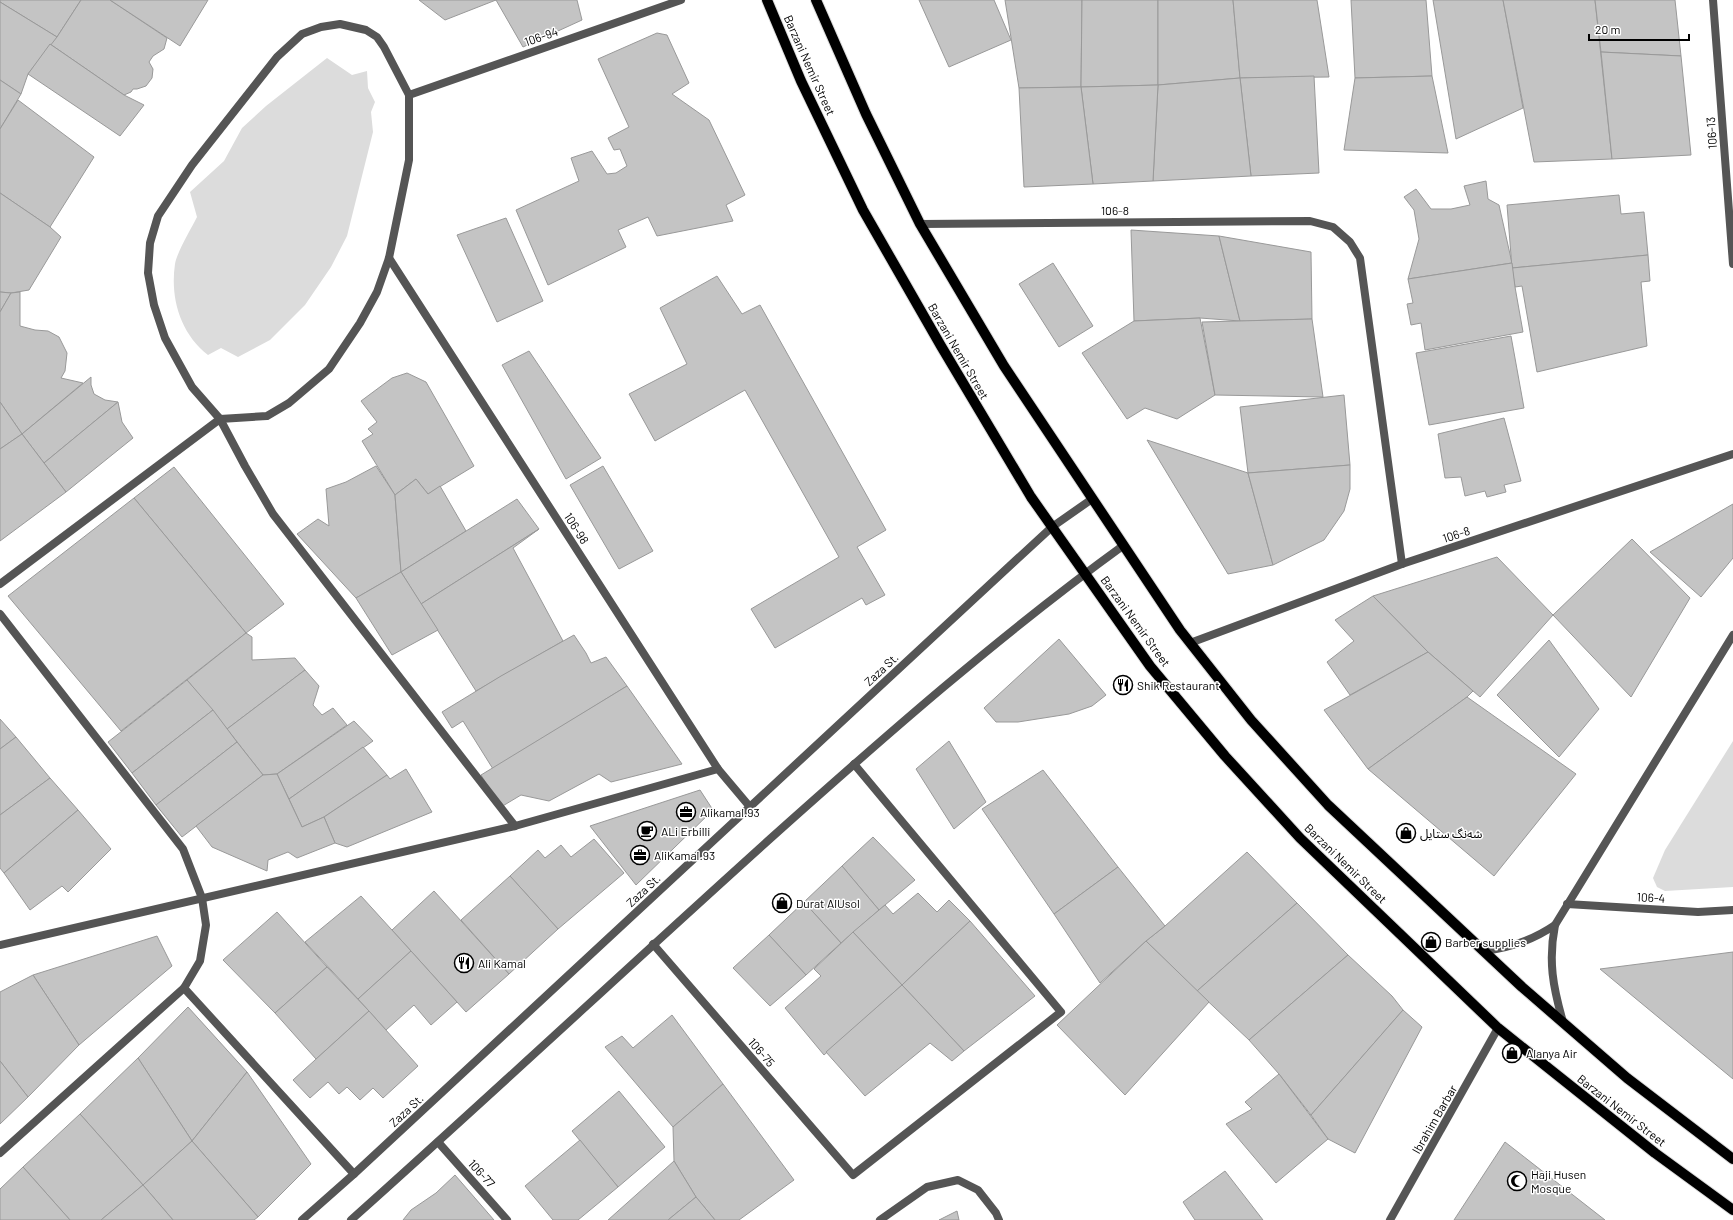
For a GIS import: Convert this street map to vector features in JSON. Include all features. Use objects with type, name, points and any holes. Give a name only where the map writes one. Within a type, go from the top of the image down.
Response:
[{"type":"main road","name":"Barzani Nemir Street","points":[[767,0],[800,81],[863,210],[1031,497],[1086,573],[1150,666],[1225,756],[1300,838],[1498,1028],[1654,1153],[1733,1210]]},
{"type":"main road","points":[[816,0],[866,114],[920,224],[1004,366],[1190,643],[1251,720],[1328,804],[1522,987],[1627,1078],[1733,1159]]},
{"type":"street","name":"106-94","points":[[408,95],[680,0]]},
{"type":"street","name":"106-13","points":[[1713,0],[1733,264]]},
{"type":"street","points":[[0,584],[220,419],[267,416],[289,403],[329,370],[360,323],[377,292],[389,258],[408,160],[408,95],[384,47],[377,37],[366,30],[340,24],[321,27],[302,34],[277,57],[192,165],[158,216],[150,243],[148,273],[154,305],[165,338],[192,388],[220,419],[273,514],[515,826]]},
{"type":"street","name":"106-8","points":[[920,224],[1310,221],[1333,227],[1350,242],[1360,258],[1402,564]]},
{"type":"street","name":"106-98","points":[[389,258],[718,769],[750,807]]},
{"type":"street","name":"106-8","points":[[1190,643],[1402,564],[1733,454]]},
{"type":"street","name":"Zaza St.","points":[[302,1220],[354,1174],[1052,527],[1092,499]]},
{"type":"street","points":[[351,1220],[653,944],[854,764],[1026,619],[1124,545]]},
{"type":"street","points":[[0,614],[184,849],[202,898],[206,925],[200,961],[184,988],[0,1153]]},
{"type":"street","points":[[1563,1022],[1552,977],[1552,942],[1555,925],[1733,635]]},
{"type":"street","name":"106-75","points":[[653,944],[853,1175],[1061,1012],[854,764]]},
{"type":"street","points":[[0,945],[515,826],[718,769]]},
{"type":"street","name":"106-4","points":[[1567,904],[1698,912],[1733,910]]},
{"type":"street","points":[[1484,951],[1499,949],[1528,940],[1555,925]]},
{"type":"street","points":[[184,988],[354,1174]]},
{"type":"street","name":"Ibrahim Barbar","points":[[1390,1220],[1498,1028]]},
{"type":"street","name":"106-77","points":[[438,1142],[507,1220]]},
{"type":"street","points":[[880,1220],[927,1187],[958,1180],[978,1190],[996,1213],[999,1220]]},
{"type":"shaded area","points":[[327,58],[352,75],[367,71],[368,88],[375,102],[371,112],[373,132],[347,236],[331,267],[305,305],[270,340],[238,357],[221,348],[208,355],[198,346],[184,326],[179,314],[174,289],[176,259],[197,217],[190,192],[224,161],[242,128],[266,106]]},
{"type":"shaded area","points":[[1733,741],[1733,887],[1665,891],[1657,887],[1653,878],[1665,850]]},
{"type":"building","points":[[0,0],[81,0],[57,37],[0,2]]},
{"type":"building","points":[[81,0],[110,0],[167,38],[164,49],[153,56],[149,62],[153,69],[152,78],[146,86],[133,89],[131,92],[124,95],[50,44],[57,37]]},
{"type":"building","points":[[110,0],[208,0],[180,46]]},
{"type":"building","points":[[419,0],[496,0],[445,20]]},
{"type":"building","points":[[496,0],[577,0],[582,20],[523,47]]},
{"type":"building","points":[[919,0],[994,0],[1011,40],[949,67]]},
{"type":"building","points":[[1005,0],[1082,0],[1081,87],[1019,88]]},
{"type":"building","points":[[1082,0],[1158,0],[1158,85],[1081,87]]},
{"type":"building","points":[[1158,0],[1233,0],[1240,78],[1158,85]]},
{"type":"building","points":[[1233,0],[1317,0],[1329,77],[1240,78]]},
{"type":"building","points":[[1351,0],[1426,0],[1432,76],[1355,78]]},
{"type":"building","points":[[1433,0],[1503,0],[1523,108],[1456,139]]},
{"type":"building","points":[[1503,0],[1595,0],[1612,159],[1534,162]]},
{"type":"building","points":[[1595,0],[1675,0],[1681,56],[1601,52]]},
{"type":"building","points":[[0,2],[57,37],[28,74],[21,94],[0,80]]},
{"type":"building","points":[[657,33],[667,35],[689,83],[672,94],[709,120],[745,195],[726,205],[733,221],[657,236],[648,217],[618,230],[626,247],[548,285],[516,210],[579,181],[571,158],[592,151],[607,174],[616,173],[627,166],[620,149],[614,150],[608,138],[629,127],[598,59]]},
{"type":"building","points":[[50,44],[124,95],[144,105],[120,136],[28,74]]},
{"type":"building","points":[[1601,52],[1681,56],[1691,155],[1612,159]]},
{"type":"building","points":[[1314,76],[1319,173],[1251,176],[1240,78]]},
{"type":"building","points":[[1432,76],[1448,153],[1344,150],[1355,78]]},
{"type":"building","points":[[1240,78],[1251,176],[1153,181],[1158,85]]},
{"type":"building","points":[[0,80],[21,94],[0,129]]},
{"type":"building","points":[[1158,85],[1153,181],[1093,184],[1081,87]]},
{"type":"building","points":[[1081,87],[1093,184],[1024,187],[1019,88]]},
{"type":"building","points":[[18,100],[94,157],[50,227],[0,193],[0,129]]},
{"type":"building","points":[[1486,181],[1488,199],[1499,205],[1512,263],[1408,279],[1419,239],[1414,210],[1404,197],[1416,189],[1431,209],[1451,209],[1470,205],[1464,186]]},
{"type":"building","points":[[0,193],[50,227],[61,237],[29,290],[11,293],[0,292]]},
{"type":"building","points":[[1619,195],[1621,214],[1644,212],[1648,255],[1512,268],[1507,205]]},
{"type":"building","points":[[506,218],[543,301],[497,322],[457,235]]},
{"type":"building","points":[[1131,230],[1219,236],[1240,321],[1200,318],[1134,321]]},
{"type":"building","points":[[1219,236],[1311,252],[1312,319],[1240,321]]},
{"type":"building","points":[[1648,255],[1650,281],[1641,282],[1647,346],[1537,372],[1522,286],[1515,287],[1512,268]]},
{"type":"building","points":[[1053,263],[1093,326],[1059,347],[1019,284]]},
{"type":"building","points":[[1512,263],[1523,332],[1425,350],[1421,323],[1411,325],[1407,304],[1413,303],[1408,279]]},
{"type":"building","points":[[717,276],[742,314],[760,305],[886,530],[857,547],[885,595],[866,605],[862,598],[775,648],[751,609],[839,557],[745,390],[655,441],[629,394],[687,364],[660,308]]},
{"type":"building","points":[[0,292],[11,293],[0,312]]},
{"type":"building","points":[[20,292],[20,326],[35,330],[48,331],[59,337],[67,353],[65,371],[61,378],[83,383],[22,434],[0,402],[0,312],[11,293]]},
{"type":"building","points":[[1200,318],[1215,395],[1177,419],[1145,408],[1127,419],[1082,353],[1134,321]]},
{"type":"building","points":[[1312,319],[1323,397],[1215,395],[1202,322]]},
{"type":"building","points":[[1511,336],[1524,408],[1429,425],[1416,353]]},
{"type":"building","points":[[529,351],[601,458],[566,479],[502,365]]},
{"type":"building","points":[[407,373],[426,382],[474,466],[428,494],[416,479],[395,495],[362,441],[373,434],[368,429],[377,422],[361,401],[392,378]]},
{"type":"building","points":[[91,377],[91,385],[94,394],[105,400],[118,402],[44,463],[22,434]]},
{"type":"building","points":[[1344,395],[1350,465],[1248,473],[1240,407]]},
{"type":"building","points":[[0,402],[22,434],[0,449]]},
{"type":"building","points":[[118,402],[122,422],[133,438],[66,492],[44,463]]},
{"type":"building","points":[[1504,418],[1521,481],[1504,485],[1506,492],[1487,497],[1485,491],[1465,496],[1461,477],[1445,478],[1438,434]]},
{"type":"building","points":[[22,434],[66,492],[0,541],[0,449]]},
{"type":"building","points":[[1147,440],[1248,473],[1273,565],[1228,574]]},
{"type":"building","points":[[1350,465],[1350,489],[1344,511],[1324,540],[1273,565],[1248,473]]},
{"type":"building","points":[[376,466],[395,495],[401,572],[356,598],[297,534],[318,519],[329,526],[326,489],[346,482]]},
{"type":"building","points":[[603,466],[653,551],[619,569],[570,485]]},
{"type":"building","points":[[174,467],[284,604],[246,633],[134,498]]},
{"type":"building","points":[[416,479],[428,494],[440,486],[466,531],[401,572],[395,495]]},
{"type":"building","points":[[134,498],[246,633],[121,731],[8,596]]},
{"type":"building","points":[[517,499],[539,529],[421,604],[401,572]]},
{"type":"building","points":[[1733,504],[1733,558],[1701,597],[1650,552]]},
{"type":"building","points":[[539,529],[513,548],[563,641],[476,691],[421,604]]},
{"type":"building","points":[[1632,539],[1690,598],[1631,697],[1553,615]]},
{"type":"building","points":[[1497,557],[1553,615],[1480,697],[1428,652],[1373,596]]},
{"type":"building","points":[[401,572],[438,630],[392,655],[356,598]]},
{"type":"building","points":[[1373,596],[1428,652],[1350,695],[1327,662],[1354,641],[1335,620]]},
{"type":"building","points":[[246,633],[252,637],[252,660],[295,658],[305,670],[227,729],[187,680]]},
{"type":"building","points":[[574,635],[591,663],[606,657],[627,686],[493,769],[463,721],[452,728],[442,712],[501,676]]},
{"type":"building","points":[[1059,639],[1106,695],[1092,706],[1069,714],[1018,722],[996,722],[984,708]]},
{"type":"building","points":[[1549,640],[1599,709],[1559,757],[1497,695]]},
{"type":"building","points":[[1428,652],[1473,691],[1467,697],[1368,769],[1324,710]]},
{"type":"building","points":[[305,670],[319,686],[313,705],[322,715],[333,708],[347,725],[277,774],[263,775],[227,729]]},
{"type":"building","points":[[187,680],[213,710],[132,773],[108,742]]},
{"type":"building","points":[[627,686],[682,764],[611,782],[599,774],[549,801],[521,795],[501,807],[481,775]]},
{"type":"building","points":[[1467,697],[1576,774],[1494,876],[1368,769]]},
{"type":"building","points":[[213,710],[237,742],[156,805],[132,773]]},
{"type":"building","points":[[0,719],[16,737],[0,749]]},
{"type":"building","points":[[354,721],[373,741],[289,799],[277,774]]},
{"type":"building","points":[[16,737],[50,778],[0,815],[0,749]]},
{"type":"building","points":[[949,741],[986,802],[954,829],[916,769]]},
{"type":"building","points":[[237,742],[263,775],[182,837],[156,805]]},
{"type":"building","points":[[363,747],[387,775],[324,817],[302,827],[289,799]]},
{"type":"building","points":[[406,769],[432,812],[347,847],[335,843],[324,817],[387,775],[390,779]]},
{"type":"building","points":[[1043,770],[1118,867],[1054,914],[982,809]]},
{"type":"building","points":[[277,774],[302,827],[324,817],[335,843],[297,858],[288,852],[268,860],[267,871],[212,847],[196,826],[263,775]]},
{"type":"building","points":[[50,778],[78,810],[4,873],[0,868],[0,815]]},
{"type":"building","name":"AliKamal.93","points":[[700,790],[713,810],[636,885],[590,826]]},
{"type":"building","points":[[78,810],[111,849],[68,892],[62,886],[30,910],[4,873]]},
{"type":"building","points":[[873,837],[915,880],[879,910],[842,866]]},
{"type":"building","points":[[594,839],[624,873],[558,929],[510,876],[538,850],[545,858],[561,845],[571,857]]},
{"type":"building","points":[[1247,852],[1297,903],[1197,991],[1146,941],[1165,926]]},
{"type":"building","points":[[842,866],[879,910],[841,943],[804,902]]},
{"type":"building","points":[[1118,867],[1165,926],[1146,941],[1100,983],[1054,914]]},
{"type":"building","points":[[510,876],[558,929],[509,974],[461,920]]},
{"type":"building","points":[[434,891],[509,974],[466,1012],[392,930]]},
{"type":"building","points":[[918,893],[937,912],[949,900],[970,921],[902,985],[853,932],[885,905],[893,914]]},
{"type":"building","points":[[361,896],[411,951],[358,999],[305,942]]},
{"type":"building","points":[[804,902],[841,943],[806,975],[769,935]]},
{"type":"building","points":[[1297,903],[1348,955],[1249,1040],[1197,991]]},
{"type":"building","points":[[277,912],[327,967],[275,1013],[223,960]]},
{"type":"building","points":[[970,921],[1035,996],[964,1051],[902,985]]},
{"type":"building","points":[[853,932],[902,985],[824,1055],[785,1008],[821,976],[814,969]]},
{"type":"building","points":[[769,935],[806,975],[770,1006],[733,968]]},
{"type":"building","points":[[157,936],[172,966],[79,1045],[33,975]]},
{"type":"building","points":[[1146,941],[1209,1002],[1125,1095],[1057,1025]]},
{"type":"building","points":[[411,951],[457,1002],[431,1025],[414,1005],[386,1030],[358,999]]},
{"type":"building","points":[[1733,952],[1733,1079],[1600,969]]},
{"type":"building","points":[[1348,955],[1392,996],[1403,1010],[1311,1115],[1279,1074],[1249,1040]]},
{"type":"building","points":[[327,967],[369,1011],[316,1059],[275,1013]]},
{"type":"building","points":[[33,975],[79,1045],[28,1097],[0,1061],[0,992]]},
{"type":"building","points":[[902,985],[964,1051],[952,1061],[930,1043],[865,1096],[826,1052]]},
{"type":"building","points":[[188,1007],[247,1072],[192,1141],[138,1058]]},
{"type":"building","points":[[1403,1010],[1422,1027],[1355,1153],[1328,1139],[1311,1115]]},
{"type":"building","points":[[369,1011],[418,1066],[383,1098],[373,1088],[360,1100],[347,1087],[339,1094],[328,1082],[310,1098],[293,1080]]},
{"type":"building","points":[[672,1015],[723,1084],[673,1127],[605,1047],[622,1036],[633,1048]]},
{"type":"building","points":[[138,1058],[192,1141],[143,1185],[80,1114]]},
{"type":"building","points":[[0,1061],[28,1097],[0,1124]]},
{"type":"building","points":[[247,1072],[311,1164],[258,1217],[192,1141]]},
{"type":"building","points":[[1279,1074],[1328,1139],[1276,1183],[1226,1124],[1252,1109],[1245,1102]]},
{"type":"building","points":[[723,1084],[794,1180],[739,1220],[715,1220],[696,1197],[674,1161],[673,1127]]},
{"type":"building","points":[[619,1091],[665,1147],[618,1187],[572,1131]]},
{"type":"building","points":[[80,1114],[143,1185],[101,1220],[70,1220],[23,1167]]},
{"type":"building","points":[[580,1140],[618,1187],[578,1220],[553,1220],[525,1186]]},
{"type":"building","points":[[192,1141],[258,1217],[254,1220],[173,1220],[143,1185]]},
{"type":"building","name":"Haji Husen Mosque","points":[[1505,1142],[1605,1220],[1454,1220]]},
{"type":"building","points":[[674,1161],[696,1197],[668,1220],[608,1220]]},
{"type":"building","points":[[23,1167],[70,1220],[0,1220],[0,1189]]},
{"type":"building","points":[[1225,1171],[1263,1220],[1195,1220],[1183,1202]]},
{"type":"building","points":[[455,1175],[494,1220],[403,1220],[411,1210],[436,1193]]},
{"type":"building","points":[[143,1185],[173,1220],[101,1220]]},
{"type":"building","points":[[696,1197],[715,1220],[668,1220]]},
{"type":"building","points":[[957,1211],[959,1220],[939,1220]]},
{"type":"place","name":"Shik Restaurant","points":[[1123,685]]},
{"type":"place","name":"Alikamal.93","points":[[686,812]]},
{"type":"place","name":"ALi Erbilli","points":[[647,831]]},
{"type":"place","name":"شەنگ ستایل","points":[[1406,833]]},
{"type":"place","name":"AliKamal.93","points":[[640,855]]},
{"type":"place","name":"Durat AlUsol","points":[[782,903]]},
{"type":"place","name":"Barber supplies","points":[[1431,942]]},
{"type":"place","name":"Ali Kamal","points":[[464,963]]},
{"type":"place","name":"Alanya Air","points":[[1512,1053]]},
{"type":"place","name":"Haji Husen Mosque","points":[[1517,1181]]}]
